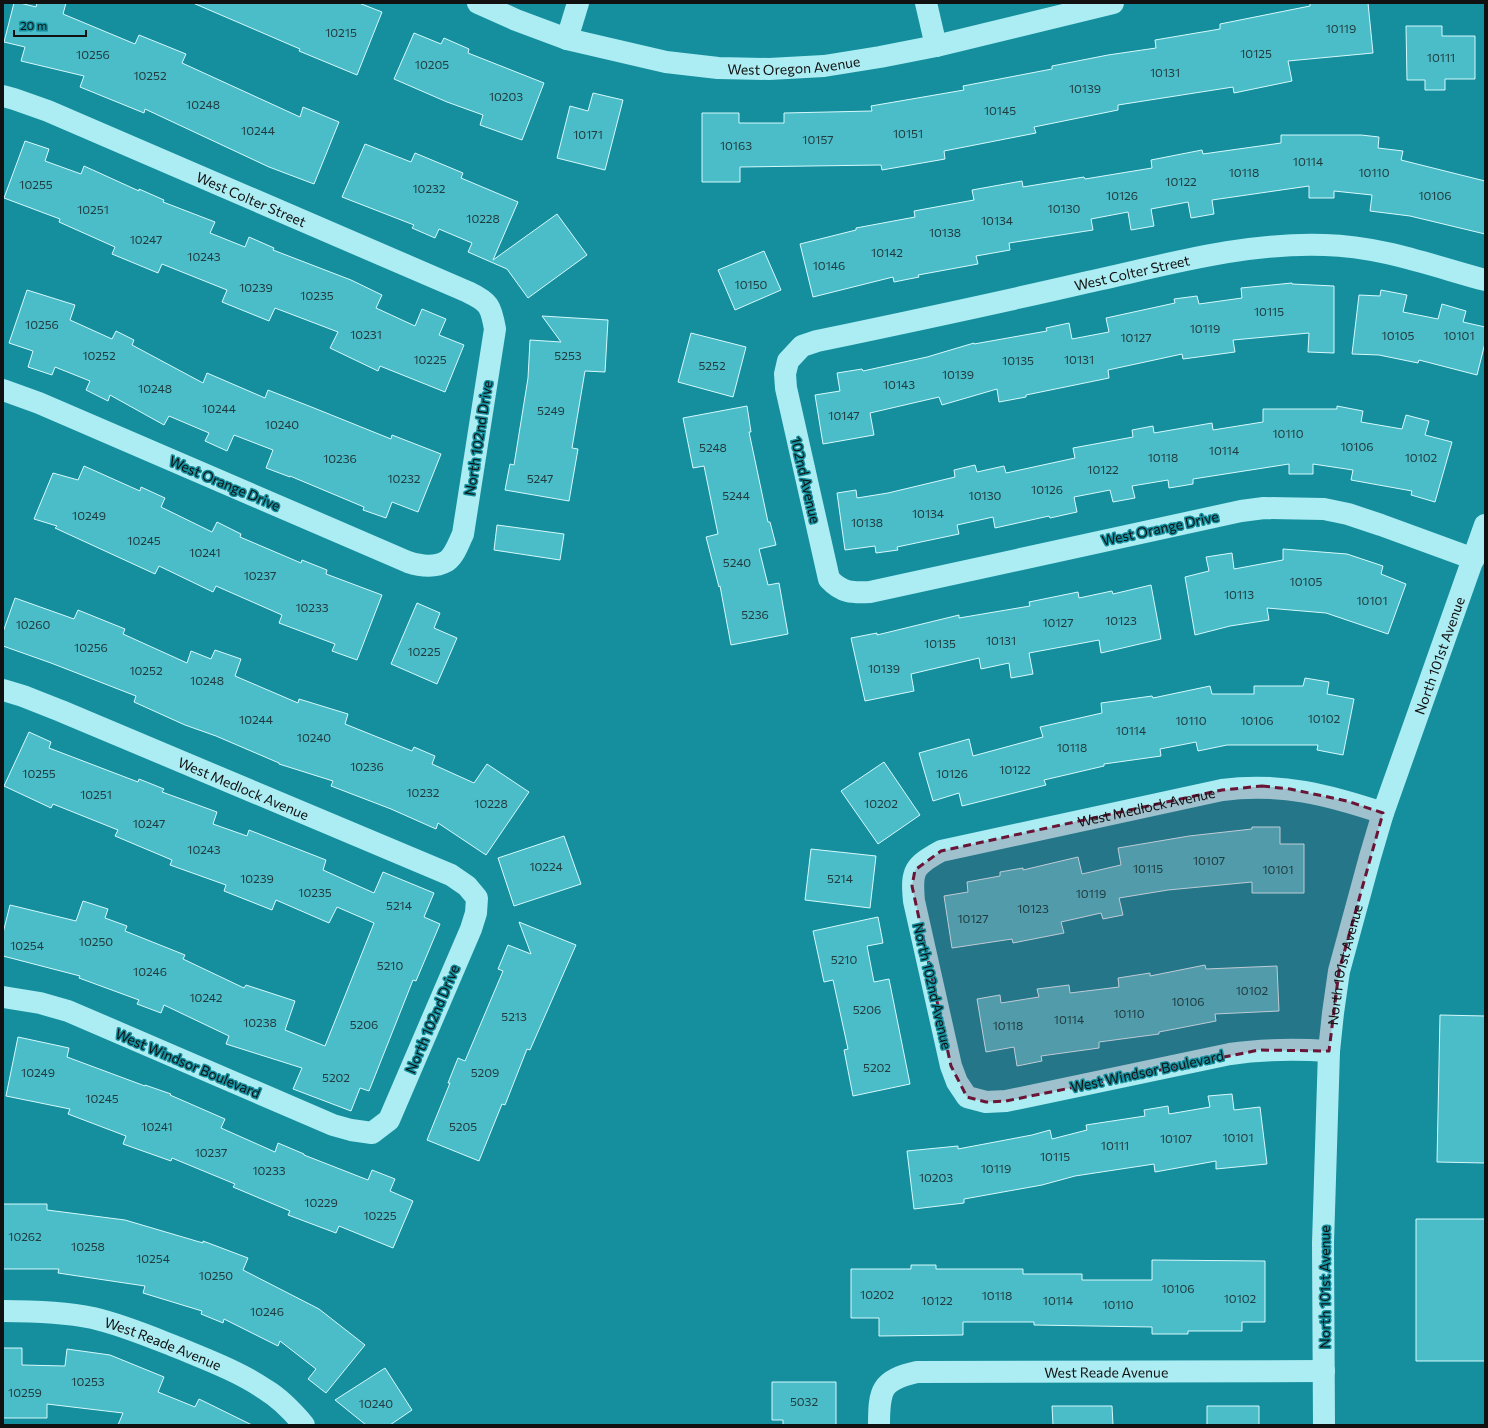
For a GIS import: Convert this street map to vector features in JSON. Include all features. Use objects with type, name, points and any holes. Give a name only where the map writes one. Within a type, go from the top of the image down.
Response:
[{"type":"street","name":"West Oregon Avenue","points":[[478,3],[516,20],[567,39],[666,62],[718,68],[770,69],[824,66],[880,58],[1113,3]]},
{"type":"street","points":[[567,39],[578,3]]},
{"type":"street","points":[[926,3],[936,46]]},
{"type":"street","name":"West Colter Street","points":[[3,96],[48,111],[468,292],[484,300],[492,313]]},
{"type":"street","name":"West Colter Street","points":[[788,361],[802,346],[817,341],[1180,262],[1258,248],[1325,245],[1354,247],[1387,253],[1485,280]]},
{"type":"street","name":"North 102nd Drive","points":[[448,560],[463,534],[495,330],[492,313]]},
{"type":"street","name":"102nd Avenue","points":[[788,361],[785,374],[786,388],[829,579],[836,587],[843,591]]},
{"type":"street","name":"West Orange Drive","points":[[3,390],[39,403],[408,562],[421,566],[438,564],[448,560]]},
{"type":"street","name":"West Orange Drive","points":[[843,591],[856,593],[870,592],[1241,511],[1264,508],[1324,509],[1348,514],[1474,559]]},
{"type":"street","name":"North 101st Avenue","points":[[1324,1425],[1323,1243],[1329,1051],[1339,971],[1370,857],[1384,813],[1485,525]]},
{"type":"street","name":"West Medlock Avenue","points":[[3,690],[23,696],[68,714],[451,875],[467,886],[477,898]]},
{"type":"street","name":"West Medlock Avenue","points":[[915,870],[928,858],[941,851],[1241,787],[1262,786],[1290,789],[1347,801],[1384,813]]},
{"type":"street","name":"North 102nd Avenue","points":[[915,870],[912,886],[914,901],[951,1066],[957,1082],[967,1097]]},
{"type":"street","name":"North 102nd Drive","points":[[372,1133],[389,1120],[471,929],[476,913],[477,898]]},
{"type":"street","name":"West Windsor Boulevard","points":[[3,997],[40,1002],[68,1010],[333,1125],[351,1130],[372,1133]]},
{"type":"street","name":"West Windsor Boulevard","points":[[967,1097],[986,1102],[1006,1101],[1230,1054],[1259,1050],[1291,1049],[1329,1051]]},
{"type":"street","name":"West Reade Avenue","points":[[3,1311],[63,1314],[93,1318],[145,1334],[195,1355],[267,1390],[292,1411],[304,1425]]},
{"type":"street","name":"West Reade Avenue","points":[[879,1425],[879,1404],[883,1390],[900,1376],[917,1372],[1324,1371]]},
{"type":"highlighted area","points":[[1262,786],[1290,789],[1347,801],[1383,813],[1339,971],[1329,1051],[1259,1050],[1006,1101],[986,1102],[967,1097],[951,1066],[912,886],[915,870],[941,851],[1222,790]]},
{"type":"building","points":[[14,3],[36,7],[37,3],[66,3],[63,14],[135,44],[139,35],[186,54],[182,63],[300,117],[303,107],[339,122],[314,184],[269,167],[145,109],[144,113],[80,87],[84,76],[21,61],[25,47],[4,42]]},
{"type":"building","points":[[193,3],[359,3],[382,12],[357,75],[299,51],[300,49]]},
{"type":"building","points":[[1310,3],[1368,3],[1373,53],[1288,61],[1292,81],[1234,93],[1233,87],[1118,105],[1118,110],[1034,127],[1036,133],[944,151],[945,159],[882,170],[881,165],[740,167],[740,182],[702,182],[702,113],[739,113],[739,123],[784,123],[784,113],[872,111],[871,106],[964,90],[963,86],[1052,69],[1052,66],[1108,55],[1156,48],[1155,40],[1220,29],[1220,24],[1310,6]]},
{"type":"building","points":[[1406,26],[1442,26],[1442,36],[1475,36],[1475,79],[1445,79],[1445,90],[1425,90],[1425,80],[1407,80]]},
{"type":"building","points":[[414,33],[441,44],[444,38],[469,49],[468,53],[544,83],[522,140],[480,125],[483,115],[447,102],[394,79]]},
{"type":"building","points":[[593,93],[623,100],[605,170],[557,158],[570,106],[588,111]]},
{"type":"building","points":[[1281,135],[1361,135],[1379,137],[1378,148],[1403,151],[1401,160],[1485,181],[1485,234],[1410,216],[1370,211],[1372,195],[1334,191],[1334,198],[1309,198],[1309,186],[1212,200],[1214,214],[1191,218],[1188,202],[1151,209],[1154,226],[1131,230],[1128,212],[1091,219],[1093,230],[1009,243],[1010,250],[976,256],[978,264],[918,275],[919,277],[894,282],[893,277],[813,297],[800,244],[856,230],[856,228],[915,217],[914,211],[974,200],[972,190],[1022,181],[1023,187],[1152,168],[1151,160],[1202,150],[1203,154],[1281,143]]},
{"type":"building","points":[[25,141],[49,149],[45,161],[81,174],[84,166],[139,191],[139,189],[164,200],[163,202],[215,222],[210,233],[245,247],[249,237],[274,248],[273,250],[351,280],[382,295],[376,308],[415,326],[422,309],[446,319],[439,335],[464,345],[445,392],[380,366],[378,371],[330,348],[338,332],[275,308],[269,321],[222,302],[227,290],[162,264],[158,273],[112,254],[115,247],[59,222],[60,219],[4,198]]},
{"type":"building","points":[[365,144],[411,162],[415,153],[463,173],[461,178],[518,202],[493,260],[557,214],[587,255],[528,298],[507,269],[468,252],[472,243],[439,229],[435,238],[412,228],[414,225],[342,197]]},
{"type":"building","points":[[764,251],[781,290],[735,310],[718,270]]},
{"type":"building","points":[[1292,283],[1334,286],[1334,353],[1308,352],[1309,333],[1233,340],[1235,352],[1183,359],[1182,354],[1108,370],[1109,378],[1026,395],[1026,397],[999,402],[997,389],[942,405],[939,397],[870,413],[874,435],[823,444],[815,395],[840,391],[837,373],[862,369],[863,371],[927,357],[974,343],[1047,331],[1046,328],[1069,323],[1072,339],[1109,332],[1106,318],[1175,303],[1174,299],[1197,296],[1199,304],[1242,298],[1241,288]]},
{"type":"building","points":[[27,290],[75,305],[70,320],[112,339],[116,331],[134,340],[132,345],[203,383],[207,373],[265,398],[268,390],[391,439],[392,435],[441,454],[418,512],[392,502],[386,518],[363,510],[364,507],[290,476],[266,468],[273,450],[234,435],[227,451],[205,441],[209,433],[169,416],[164,425],[110,395],[108,401],[86,390],[90,381],[55,367],[52,375],[28,367],[33,351],[9,343]]},
{"type":"building","points":[[1381,290],[1407,295],[1403,312],[1438,319],[1442,304],[1466,311],[1463,322],[1485,327],[1485,343],[1477,375],[1419,360],[1418,363],[1379,355],[1352,354],[1359,295],[1380,296]]},
{"type":"building","points":[[542,316],[608,320],[605,372],[585,371],[572,448],[578,449],[569,501],[505,490],[510,464],[514,465],[528,378],[530,340],[561,342]]},
{"type":"building","points":[[691,333],[746,347],[733,397],[678,382]]},
{"type":"building","points":[[747,406],[751,432],[749,432],[768,522],[770,522],[776,545],[759,549],[768,585],[779,583],[788,634],[731,645],[720,586],[719,587],[706,537],[718,534],[704,466],[693,468],[683,418]]},
{"type":"building","points":[[1337,406],[1363,411],[1361,422],[1402,429],[1406,415],[1429,421],[1425,435],[1452,442],[1435,502],[1411,495],[1412,491],[1351,480],[1353,470],[1313,464],[1313,474],[1289,474],[1289,464],[1193,479],[1193,484],[1169,488],[1168,480],[1132,486],[1135,498],[1113,502],[1110,490],[1074,497],[1077,512],[1050,518],[1049,516],[995,528],[993,517],[957,525],[959,534],[897,547],[898,550],[876,553],[875,546],[845,550],[837,493],[856,490],[857,498],[888,493],[955,477],[954,470],[975,465],[977,472],[1004,466],[1006,473],[1075,458],[1073,448],[1133,437],[1132,430],[1153,426],[1154,433],[1212,423],[1213,430],[1263,422],[1263,409],[1337,409]]},
{"type":"building","points":[[84,466],[140,491],[141,487],[165,498],[161,507],[212,532],[217,522],[241,534],[240,537],[301,563],[302,560],[327,570],[326,574],[382,595],[357,660],[332,651],[335,644],[279,623],[282,615],[216,586],[213,592],[159,566],[155,574],[55,528],[57,526],[34,519],[53,473],[78,480]]},
{"type":"building","points":[[497,525],[564,534],[560,560],[494,550]]},
{"type":"building","points":[[1283,549],[1347,554],[1383,566],[1381,574],[1406,584],[1388,634],[1326,613],[1267,608],[1269,620],[1230,626],[1195,635],[1185,577],[1209,571],[1206,557],[1232,553],[1234,569],[1283,560]]},
{"type":"building","points":[[1151,585],[1161,639],[1101,653],[1099,640],[1029,653],[1033,674],[1011,678],[1009,663],[981,669],[979,658],[911,674],[914,691],[865,701],[851,638],[877,633],[877,635],[959,615],[959,618],[1030,606],[1029,602],[1078,592],[1079,598],[1112,591],[1113,594]]},
{"type":"building","points":[[15,598],[74,619],[78,610],[125,629],[123,634],[187,663],[191,651],[211,659],[215,650],[241,659],[235,676],[298,703],[299,699],[348,714],[345,724],[412,751],[414,747],[435,756],[432,764],[474,783],[487,764],[529,792],[486,855],[438,823],[436,829],[391,809],[331,786],[333,781],[279,764],[216,736],[185,725],[134,702],[136,696],[3,646],[3,632]]},
{"type":"building","points":[[417,603],[440,613],[434,628],[457,638],[437,684],[391,664]]},
{"type":"building","points":[[1305,678],[1329,682],[1327,694],[1354,699],[1343,755],[1317,750],[1318,745],[1227,745],[1198,751],[1196,742],[1160,749],[1161,756],[1104,764],[1104,766],[1044,780],[1046,785],[962,806],[959,793],[933,801],[919,753],[969,739],[973,756],[1043,737],[1040,727],[1102,713],[1101,703],[1152,696],[1153,698],[1210,686],[1212,694],[1254,694],[1254,686],[1303,686]]},
{"type":"building","points":[[29,732],[51,742],[49,748],[138,782],[139,779],[164,789],[162,792],[217,812],[213,824],[247,836],[249,830],[326,860],[323,870],[374,893],[383,872],[434,893],[424,917],[440,924],[416,981],[413,980],[369,1091],[360,1088],[351,1111],[293,1089],[302,1068],[226,1044],[229,1036],[164,1005],[161,1013],[137,1004],[139,1000],[79,978],[80,976],[3,956],[3,933],[10,905],[76,921],[83,901],[108,909],[105,918],[127,926],[125,931],[185,955],[183,959],[244,988],[246,985],[295,1001],[285,1030],[325,1046],[374,923],[337,907],[329,923],[276,900],[272,910],[224,891],[226,885],[170,865],[172,860],[115,836],[118,830],[53,804],[51,808],[4,786]]},
{"type":"building","points":[[884,762],[920,815],[878,844],[841,791]]},
{"type":"building","points":[[1252,827],[1280,827],[1280,844],[1304,844],[1304,893],[1252,893],[1252,882],[1168,890],[1119,898],[1123,915],[1103,919],[1101,913],[1061,922],[1064,933],[1013,943],[1012,939],[952,948],[944,896],[968,892],[967,882],[1000,876],[1000,872],[1023,868],[1023,870],[1078,857],[1082,874],[1121,865],[1118,848],[1189,836],[1252,829]]},
{"type":"building","points":[[564,836],[581,884],[514,906],[498,858]]},
{"type":"building","points":[[811,849],[876,856],[870,908],[805,900]]},
{"type":"building","points":[[878,917],[883,943],[867,946],[874,982],[889,979],[910,1084],[853,1096],[844,1050],[848,1049],[833,980],[824,982],[813,931]]},
{"type":"building","points":[[519,922],[576,945],[530,1050],[527,1049],[505,1105],[502,1104],[479,1161],[427,1140],[450,1083],[448,1083],[458,1058],[465,1061],[503,971],[498,969],[508,945],[531,954]]},
{"type":"building","points":[[1205,965],[1206,969],[1277,966],[1279,1011],[1215,1014],[1216,1021],[1159,1032],[1159,1034],[1099,1042],[1099,1048],[1041,1056],[1042,1061],[1017,1066],[1014,1047],[986,1052],[977,999],[1000,995],[1001,1003],[1039,997],[1037,989],[1069,985],[1070,993],[1119,987],[1118,978],[1150,973],[1150,976]]},
{"type":"building","points":[[1440,1015],[1485,1016],[1485,1163],[1437,1162]]},
{"type":"building","points":[[18,1037],[69,1048],[67,1057],[171,1094],[170,1095],[225,1119],[221,1128],[275,1152],[278,1143],[304,1155],[368,1180],[372,1170],[395,1179],[390,1191],[413,1201],[393,1248],[339,1226],[336,1233],[288,1215],[290,1211],[233,1187],[235,1184],[172,1158],[171,1161],[123,1144],[126,1136],[68,1114],[70,1109],[6,1096]]},
{"type":"building","points":[[1232,1094],[1234,1110],[1260,1107],[1267,1164],[1216,1169],[1216,1161],[1155,1172],[1154,1164],[1075,1176],[1042,1185],[964,1199],[964,1203],[914,1209],[907,1151],[958,1146],[958,1149],[1032,1135],[1050,1130],[1052,1139],[1087,1130],[1086,1125],[1145,1116],[1144,1110],[1168,1106],[1169,1114],[1210,1107],[1208,1096]]},
{"type":"building","points":[[3,1204],[47,1204],[47,1210],[125,1220],[203,1243],[203,1241],[248,1258],[243,1270],[319,1309],[365,1345],[326,1393],[308,1379],[316,1369],[280,1341],[278,1346],[224,1319],[223,1323],[201,1314],[202,1311],[143,1293],[145,1286],[58,1273],[59,1269],[3,1269]]},
{"type":"building","points":[[1416,1219],[1485,1219],[1485,1361],[1416,1361]]},
{"type":"building","points":[[1152,1260],[1265,1261],[1265,1322],[1242,1322],[1242,1331],[1188,1331],[1188,1334],[1152,1334],[1152,1327],[1034,1325],[1034,1322],[963,1322],[963,1335],[879,1336],[879,1318],[851,1318],[851,1269],[911,1269],[911,1265],[936,1265],[936,1269],[1023,1269],[1023,1274],[1082,1274],[1082,1280],[1152,1280]]},
{"type":"building","points":[[3,1348],[22,1348],[22,1365],[65,1366],[67,1349],[110,1355],[164,1377],[158,1392],[195,1407],[199,1399],[252,1425],[118,1425],[123,1413],[47,1404],[47,1418],[3,1418]]},
{"type":"building","points":[[385,1368],[412,1410],[390,1425],[366,1425],[335,1400]]},
{"type":"building","points":[[772,1382],[836,1382],[836,1425],[783,1425],[783,1420],[772,1420]]},
{"type":"building","points":[[1052,1406],[1112,1406],[1113,1425],[1053,1425]]},
{"type":"building","points":[[1207,1406],[1259,1406],[1259,1425],[1207,1425]]}]
